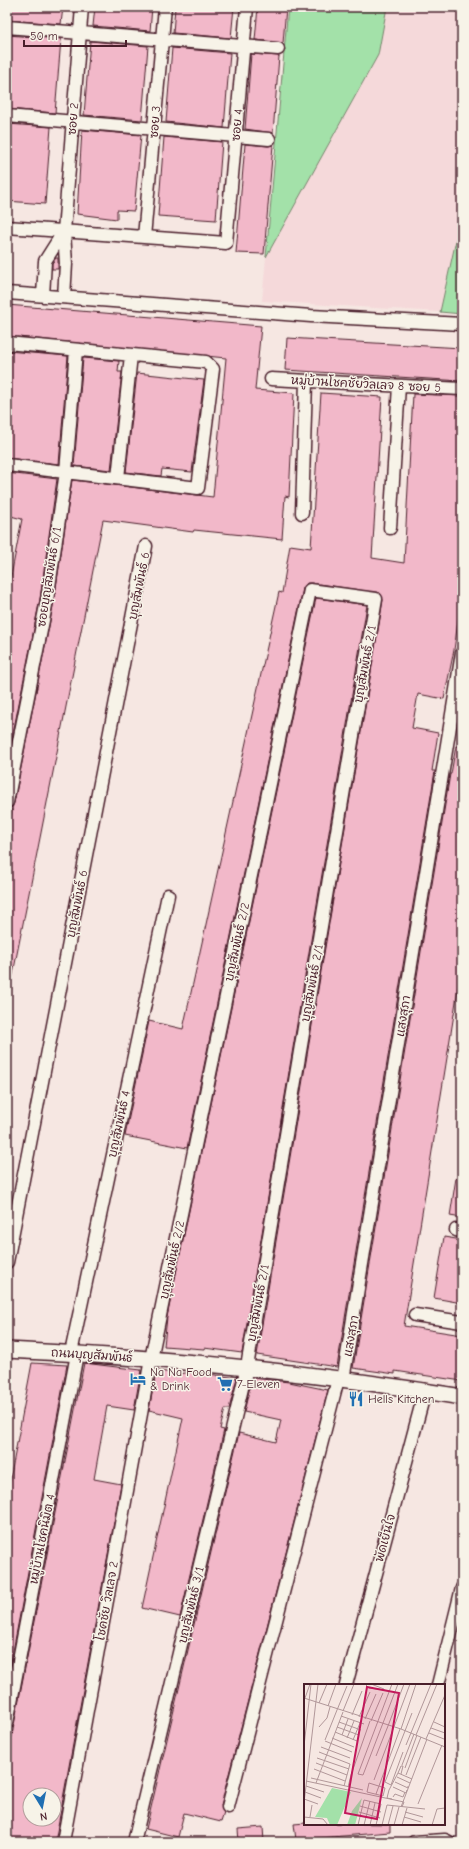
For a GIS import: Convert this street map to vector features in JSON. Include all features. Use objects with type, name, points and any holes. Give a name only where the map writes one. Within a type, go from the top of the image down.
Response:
[{"type":"street","name":"ซอย 2","points":[[64,297],[66,264],[64,231],[82,7]]},
{"type":"street","name":"ซอย 3","points":[[144,237],[165,7]]},
{"type":"street","name":"ซอย 4","points":[[144,237],[226,243],[247,7]]},
{"type":"street","points":[[7,27],[278,50]]},
{"type":"street","points":[[7,116],[269,139]]},
{"type":"street","points":[[7,227],[144,237]]},
{"type":"street","points":[[43,296],[45,261],[64,231]]},
{"type":"street","points":[[7,294],[312,316],[462,324]]},
{"type":"street","points":[[7,343],[206,362],[213,369],[198,488],[7,465]]},
{"type":"street","name":"ซอยบุญสัมพันธ์ 6/1","points":[[7,802],[47,600],[66,472],[76,350]]},
{"type":"street","points":[[118,478],[131,355]]},
{"type":"street","name":"หมู่บ้านโชคชัยวิลเลจ 8 ซอย 5","points":[[271,380],[462,389]]},
{"type":"street","points":[[302,513],[306,381]]},
{"type":"street","points":[[390,528],[399,386]]},
{"type":"street","name":"บุญสัมพันธ์ 6","points":[[7,1262],[146,546]]},
{"type":"street","name":"บุญสัมพันธ์ 2/2","points":[[151,1359],[310,590],[376,599]]},
{"type":"street","name":"บุญสัมพันธ์ 2/1","points":[[247,1367],[376,599]]},
{"type":"street","name":"แสงสุภา","points":[[228,1807],[340,1380],[462,653]]},
{"type":"street","name":"บุญสัมพันธ์ 4","points":[[74,1354],[168,895]]},
{"type":"street","points":[[415,1315],[462,1322]]},
{"type":"street","name":"ถนนบุญสัมพันธ์","points":[[7,1350],[247,1367],[462,1397]]},
{"type":"street","name":"หมู่บ้านโชคนิมิต 4","points":[[7,1723],[74,1354]]},
{"type":"street","name":"โชคชัย วิลเลจ 2","points":[[63,1842],[151,1359]]},
{"type":"street","name":"บุญสัมพันธ์ 3/1","points":[[134,1842],[247,1367]]},
{"type":"street","name":"พัดเย็นใจ","points":[[346,1684],[425,1391]]},
{"type":"street","points":[[438,1684],[462,1588]]},
{"type":"street","points":[[414,1842],[445,1840],[449,1842]]},
{"type":"shaded area","points":[[387,7],[462,7],[462,213],[440,312],[262,301],[266,257],[378,55]]},
{"type":"green space","points":[[288,7],[387,7],[378,55],[266,257]]},
{"type":"green space","points":[[462,213],[462,314],[440,312]]},
{"type":"building","points":[[7,7],[63,7],[61,24],[7,20]]},
{"type":"building","points":[[95,7],[152,7],[150,31],[93,26]]},
{"type":"building","points":[[175,7],[234,7],[231,38],[173,33]]},
{"type":"building","points":[[258,7],[286,7],[283,43],[255,40]]},
{"type":"building","points":[[7,35],[61,39],[55,113],[7,109]]},
{"type":"building","points":[[90,41],[148,46],[142,120],[84,115]]},
{"type":"building","points":[[172,48],[230,53],[224,128],[166,122]]},
{"type":"building","points":[[251,54],[279,56],[273,133],[245,129]]},
{"type":"building","points":[[7,124],[51,127],[45,204],[7,201]]},
{"type":"building","points":[[82,130],[141,135],[134,211],[117,210],[117,219],[77,214]]},
{"type":"building","points":[[164,137],[222,142],[216,220],[158,216]]},
{"type":"building","points":[[245,144],[273,145],[264,254],[236,253]]},
{"type":"building","points":[[56,258],[58,258],[58,269],[52,269],[52,263]]},
{"type":"building","points":[[7,305],[261,326],[255,390],[294,393],[289,497],[285,496],[282,539],[194,530],[193,532],[103,520],[12,979],[7,979],[7,835],[12,810],[7,809],[12,807],[14,803],[54,601],[72,480],[213,497],[226,358],[7,336]]},
{"type":"building","points":[[287,338],[462,348],[462,381],[285,370]]},
{"type":"building","points":[[7,351],[68,356],[59,464],[7,458]]},
{"type":"building","points":[[83,358],[119,361],[118,372],[122,372],[111,470],[74,466]]},
{"type":"building","points":[[137,373],[204,380],[192,472],[162,469],[161,476],[126,472]]},
{"type":"building","points":[[321,393],[382,397],[372,558],[404,563],[413,394],[462,396],[462,593],[454,650],[444,699],[418,694],[412,728],[438,733],[432,771],[435,771],[337,1367],[257,1355],[383,600],[380,593],[311,583],[307,583],[303,588],[187,1148],[125,1136],[149,1021],[183,1029],[279,592],[282,593],[290,545],[311,548]]},
{"type":"building","points":[[7,473],[57,479],[40,599],[7,763],[7,597],[22,519],[7,515]]},
{"type":"building","points":[[316,598],[367,605],[242,1353],[204,1348],[164,1346],[167,1317]]},
{"type":"building","points":[[456,746],[462,747],[462,964],[404,1326],[462,1335],[462,1381],[395,1371],[395,1374],[353,1368],[450,774]]},
{"type":"building","points":[[456,1178],[462,1179],[462,1218],[450,1216]]},
{"type":"building","points":[[444,1237],[462,1240],[462,1303],[434,1298]]},
{"type":"building","points":[[32,1363],[67,1365],[7,1683],[7,1496]]},
{"type":"building","points":[[84,1363],[141,1370],[134,1410],[107,1406],[94,1479],[121,1484],[62,1804],[62,1787],[22,1787],[22,1827],[58,1827],[55,1842],[7,1842],[7,1761]]},
{"type":"building","points":[[160,1371],[177,1374],[194,1372],[237,1378],[229,1409],[225,1409],[220,1429],[224,1430],[180,1617],[142,1608],[183,1418],[149,1410],[156,1372]]},
{"type":"building","points":[[252,1378],[289,1382],[328,1390],[221,1805],[224,1813],[221,1822],[184,1813],[178,1837],[146,1829],[239,1433],[276,1442],[281,1420],[244,1412]]},
{"type":"building","points":[[294,1824],[390,1825],[390,1832],[296,1840]]},
{"type":"building","points":[[263,1827],[264,1842],[239,1842],[238,1829]]},
{"type":"place","name":"Na Na Food & Drink","points":[[138,1379]]},
{"type":"place","name":"7-Eleven","points":[[225,1384]]},
{"type":"place","name":"Hells Kitchen","points":[[356,1399]]}]
